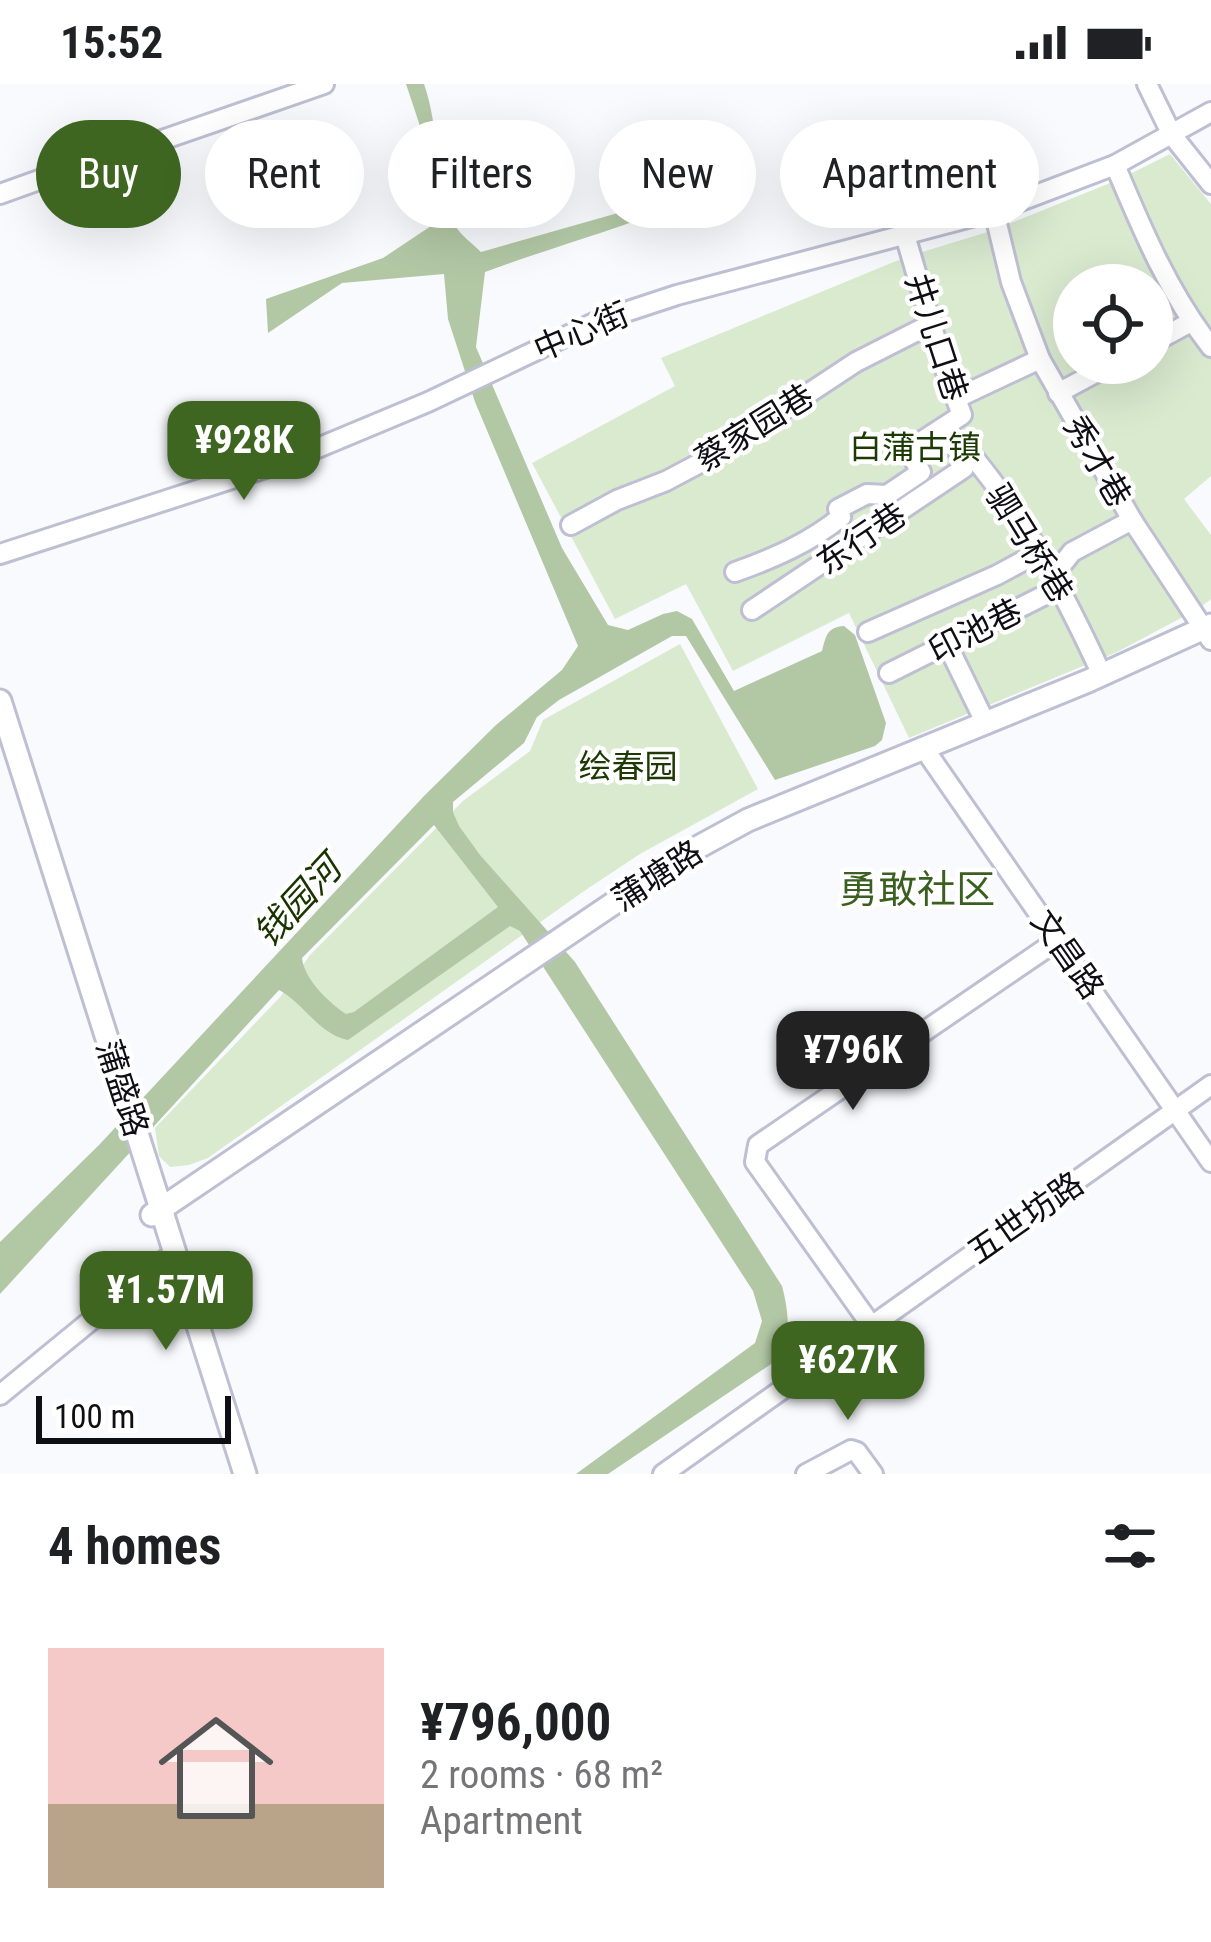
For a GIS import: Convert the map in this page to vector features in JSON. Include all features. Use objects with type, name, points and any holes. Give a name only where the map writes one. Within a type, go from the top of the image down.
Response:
[{"type":"main road","name":"蒲塘路","points":[[156,1213],[691,851],[748,820],[1209,632]]},
{"type":"main road","name":"蒲盛路","points":[[0,701],[156,1213],[245,1474]]},
{"type":"main road","name":"蒲盛路","points":[[0,740],[115,1081]]},
{"type":"main road","name":"蒲盛路","points":[[156,1213],[234,1474]]},
{"type":"street","points":[[181,133],[323,84]]},
{"type":"street","points":[[1147,84],[1172,135],[1211,184]]},
{"type":"street","name":"中心街","points":[[1039,194],[1115,164],[1211,112]]},
{"type":"street","points":[[1115,164],[1148,243],[1203,331],[1173,338]]},
{"type":"street","points":[[0,183],[36,170]]},
{"type":"street","points":[[0,194],[36,181]]},
{"type":"street","name":"中心街","points":[[0,554],[284,462],[598,321],[677,295],[931,228]]},
{"type":"street","name":"秀才巷","points":[[998,228],[1011,282],[1058,393],[1132,520],[1209,632]]},
{"type":"street","name":"井儿口巷","points":[[735,572],[818,536],[842,517],[838,508],[867,494],[887,495],[921,472],[908,451],[962,415],[905,235]]},
{"type":"street","name":"蔡家园巷","points":[[571,525],[715,455],[856,362],[933,322]]},
{"type":"street","points":[[957,398],[1040,358]]},
{"type":"street","points":[[1058,393],[1075,384]]},
{"type":"street","name":"驷马桥巷","points":[[943,430],[965,462],[975,459],[1008,499],[1057,581],[1102,675]]},
{"type":"street","name":"东行巷","points":[[752,610],[964,468],[965,462]]},
{"type":"street","name":"印池巷","points":[[889,673],[1057,581],[1072,552],[1132,520]]},
{"type":"street","points":[[868,632],[1038,553]]},
{"type":"street","points":[[947,644],[986,724]]},
{"type":"street","name":"文昌路","points":[[923,747],[1211,1162]]},
{"type":"street","points":[[871,1325],[755,1162],[758,1145],[1058,940]]},
{"type":"street","name":"五世坊路","points":[[663,1474],[1211,1085]]},
{"type":"street","points":[[0,1395],[166,1259]]},
{"type":"street","points":[[806,1474],[851,1450],[872,1474]]},
{"type":"green space","name":"白蒲古镇","points":[[1170,154],[1211,204],[1211,476],[1184,499],[1211,535],[1211,599],[1117,652],[909,738],[849,613],[733,671],[686,584],[615,619],[532,463],[675,386],[661,358],[906,257],[999,228],[1039,228],[1039,212]]},
{"type":"green space","name":"绘春园","points":[[680,644],[758,789],[587,889],[208,1158],[170,1167],[159,1156],[155,1128],[281,996],[310,955],[463,801],[530,751],[543,720]]},
{"type":"shaded area","points":[[406,84],[424,84],[433,119],[418,120]]},
{"type":"shaded area","points":[[599,218],[599,228],[614,228],[485,272],[476,347],[562,548],[608,625],[628,630],[677,611],[692,619],[734,691],[822,651],[831,630],[844,626],[855,635],[886,723],[882,740],[875,746],[775,780],[686,636],[672,636],[559,700],[537,717],[524,743],[453,802],[459,826],[480,855],[575,962],[782,1286],[787,1332],[780,1358],[608,1474],[576,1474],[755,1343],[762,1321],[753,1291],[520,931],[510,926],[348,1040],[328,1032],[279,990],[0,1294],[0,1242],[99,1145],[424,796],[496,725],[562,670],[578,646],[475,402],[448,319],[444,274],[342,283],[268,333],[266,299],[383,258],[428,228],[457,228],[481,252]],"holes":[[[434,825],[498,907],[346,1014],[332,1004],[312,982],[302,958]]]},
{"type":"district","name":"勇敢社区","points":[[917,889]]},
{"type":"water label","name":"钱园河","points":[[297,901]]}]
